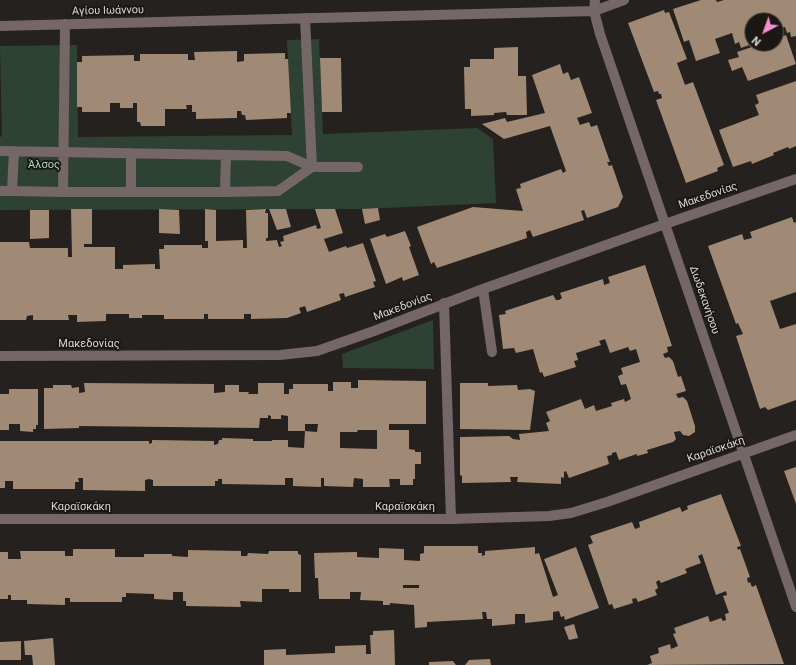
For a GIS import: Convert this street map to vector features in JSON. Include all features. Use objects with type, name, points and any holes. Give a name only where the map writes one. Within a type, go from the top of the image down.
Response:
[{"type":"street","name":"Δωδεκανήσου","points":[[595,0],[594,11],[600,34],[796,607]]},
{"type":"street","name":"Αγίου Ιωάννου","points":[[0,26],[594,11],[624,0]]},
{"type":"street","points":[[305,18],[312,167]]},
{"type":"street","points":[[63,192],[65,24]]},
{"type":"street","points":[[0,151],[287,156],[312,167],[358,167]]},
{"type":"street","points":[[12,191],[14,152]]},
{"type":"street","points":[[131,153],[131,192]]},
{"type":"street","points":[[225,192],[226,155]]},
{"type":"street","points":[[0,191],[278,191],[312,167]]},
{"type":"street","name":"Μακεδονίας","points":[[0,356],[280,355],[317,351],[374,331],[482,289],[796,179]]},
{"type":"street","points":[[482,289],[492,352]]},
{"type":"street","points":[[444,303],[451,519]]},
{"type":"street","name":"Καραϊσκάκη","points":[[0,519],[451,519],[548,516],[571,513],[607,502],[796,436]]},
{"type":"green space","name":"Άλσος","points":[[319,39],[323,134],[477,128],[493,139],[496,203],[362,209],[0,210],[0,137],[2,136],[0,46],[77,45],[78,137],[292,135],[287,40]]},
{"type":"green space","points":[[433,320],[434,369],[343,368],[342,354]]},
{"type":"building","points":[[701,0],[716,0],[717,2],[724,0],[796,0],[796,36],[791,37],[790,32],[787,33],[784,27],[784,12],[744,12],[744,47],[741,48],[739,42],[735,44],[732,33],[715,39],[720,53],[696,61],[689,40],[684,42],[673,9]]},
{"type":"building","points":[[664,10],[665,13],[669,12],[687,59],[677,63],[685,85],[693,82],[724,165],[717,168],[718,171],[686,183],[656,100],[662,98],[661,94],[659,94],[658,91],[654,92],[628,23]]},
{"type":"building","points":[[786,35],[796,64],[748,81],[742,67],[732,71],[728,60],[739,57],[737,52],[744,50],[744,52],[784,52],[784,36]]},
{"type":"building","points":[[518,47],[518,76],[526,76],[527,115],[507,115],[506,112],[494,113],[494,115],[471,116],[471,109],[465,109],[464,67],[470,67],[470,59],[494,59],[494,48]]},
{"type":"building","points":[[237,51],[237,62],[244,61],[244,54],[285,53],[285,59],[288,59],[291,113],[287,113],[287,118],[246,120],[245,115],[242,115],[241,111],[237,111],[237,118],[196,119],[196,112],[192,112],[192,105],[186,105],[187,109],[165,109],[165,126],[141,126],[140,122],[137,122],[137,103],[133,103],[133,108],[120,108],[120,103],[110,103],[110,112],[82,112],[82,107],[77,107],[77,62],[82,62],[82,56],[134,55],[134,61],[140,61],[140,54],[188,54],[188,60],[195,60],[194,52]]},
{"type":"building","points":[[320,58],[341,58],[342,112],[322,112]]},
{"type":"building","points":[[560,64],[563,74],[568,72],[571,80],[579,77],[592,113],[577,118],[580,125],[589,122],[591,127],[597,125],[610,162],[607,162],[609,166],[612,165],[623,197],[618,207],[587,218],[584,210],[581,211],[584,220],[533,237],[530,230],[526,232],[527,238],[437,268],[434,262],[431,264],[417,227],[473,207],[523,211],[516,189],[521,188],[520,184],[561,169],[563,173],[566,171],[550,126],[504,139],[482,124],[505,118],[507,122],[545,113],[532,75]]},
{"type":"building","points":[[796,81],[796,146],[789,149],[788,147],[773,153],[774,155],[752,164],[751,161],[733,167],[719,130],[759,115],[755,105],[759,103],[756,95]]},
{"type":"building","points":[[378,208],[380,220],[365,224],[362,209]]},
{"type":"building","points":[[71,209],[92,209],[92,244],[84,244],[84,247],[115,247],[115,269],[123,269],[123,265],[155,264],[155,269],[160,269],[159,249],[164,249],[164,245],[202,245],[202,248],[208,248],[208,241],[205,241],[205,209],[216,210],[216,241],[243,240],[243,248],[247,248],[246,210],[266,209],[265,213],[268,213],[268,238],[266,238],[266,241],[277,240],[279,247],[282,246],[280,242],[284,241],[283,236],[316,225],[317,229],[321,228],[315,209],[335,209],[343,233],[324,239],[329,252],[346,246],[347,248],[363,243],[376,281],[373,282],[375,287],[345,297],[344,293],[339,294],[341,300],[307,312],[305,306],[299,308],[301,313],[287,318],[251,319],[251,314],[244,314],[244,319],[208,319],[208,314],[204,314],[204,319],[164,319],[164,315],[142,315],[142,318],[129,318],[129,314],[106,314],[106,321],[77,322],[77,315],[68,315],[69,320],[33,320],[33,315],[27,316],[26,320],[0,320],[0,242],[29,242],[30,248],[68,248],[68,257],[72,257]]},
{"type":"building","points":[[159,209],[179,210],[180,234],[159,233]]},
{"type":"building","points":[[269,209],[286,209],[291,227],[277,230]]},
{"type":"building","points":[[30,210],[49,210],[49,238],[30,239]]},
{"type":"building","points":[[792,217],[794,223],[796,222],[796,292],[770,301],[780,329],[796,324],[796,400],[768,410],[765,407],[760,409],[736,336],[743,334],[738,323],[736,324],[708,246],[742,234],[744,240],[752,238],[750,232]]},
{"type":"building","points":[[405,231],[419,275],[403,281],[402,277],[386,284],[370,239],[385,234],[387,237]]},
{"type":"building","points":[[645,265],[672,346],[667,347],[668,352],[663,354],[665,358],[669,357],[673,361],[678,377],[681,376],[686,391],[676,394],[678,398],[683,397],[687,401],[695,426],[695,432],[689,436],[683,435],[680,431],[674,432],[676,439],[673,442],[647,450],[648,453],[637,456],[637,454],[619,460],[616,452],[612,453],[612,455],[607,456],[609,464],[569,478],[566,471],[564,472],[564,478],[561,477],[561,484],[517,482],[518,477],[510,477],[511,482],[462,483],[462,476],[460,475],[460,437],[509,436],[513,439],[520,440],[519,434],[549,431],[546,423],[550,421],[546,412],[581,399],[585,409],[594,405],[596,411],[612,406],[611,403],[624,399],[625,402],[631,399],[626,384],[621,385],[618,376],[623,374],[621,368],[640,362],[636,349],[630,351],[628,347],[610,353],[605,339],[599,341],[601,345],[576,353],[578,360],[574,361],[576,367],[544,377],[542,372],[540,373],[533,349],[516,353],[514,348],[503,349],[499,315],[506,314],[505,311],[553,295],[556,300],[559,300],[562,298],[560,293],[603,279],[604,285],[610,283],[608,277]]},
{"type":"building","points":[[358,380],[426,381],[426,424],[389,424],[389,430],[409,430],[409,449],[415,450],[415,452],[421,452],[421,464],[415,464],[415,479],[413,479],[413,485],[400,485],[400,479],[389,479],[390,487],[363,487],[363,479],[354,478],[353,487],[324,486],[324,478],[321,478],[321,487],[293,486],[293,478],[285,478],[285,485],[222,484],[222,479],[218,479],[218,481],[215,481],[215,486],[153,486],[153,480],[149,479],[145,480],[145,491],[83,490],[83,478],[78,478],[79,482],[75,482],[75,489],[13,489],[13,481],[5,481],[5,488],[0,488],[0,441],[149,441],[149,444],[152,443],[152,440],[214,441],[214,445],[218,444],[219,440],[222,440],[222,438],[253,439],[253,441],[288,440],[288,447],[304,448],[305,431],[288,431],[288,416],[281,415],[281,419],[271,419],[271,416],[268,415],[268,418],[260,418],[259,428],[79,426],[79,428],[44,429],[44,388],[53,388],[53,385],[71,385],[72,388],[79,387],[79,393],[85,392],[84,383],[214,384],[214,393],[225,392],[225,385],[239,385],[239,392],[258,394],[258,383],[284,383],[284,394],[289,394],[289,389],[293,389],[293,384],[328,384],[328,391],[333,391],[333,382],[351,382],[351,388],[358,388]],"holes":[[[305,424],[318,424],[317,432],[305,431]],[[377,430],[377,449],[340,448],[340,432]]]},
{"type":"building","points":[[460,383],[488,383],[488,386],[517,385],[518,390],[530,389],[535,391],[530,430],[460,429]]},
{"type":"building","points":[[9,389],[38,389],[38,425],[36,425],[36,429],[33,429],[33,432],[20,431],[20,424],[9,424],[9,430],[0,430],[0,394],[9,394]]},
{"type":"building","points":[[796,467],[796,504],[784,471]]},
{"type":"building","points":[[721,494],[741,546],[737,547],[738,550],[740,549],[750,577],[747,578],[748,583],[750,582],[752,587],[756,585],[784,664],[647,665],[652,663],[650,656],[659,653],[658,648],[670,644],[671,649],[678,646],[673,634],[676,633],[674,628],[708,616],[710,622],[721,618],[723,621],[726,620],[725,614],[729,613],[723,596],[727,595],[726,591],[716,595],[702,554],[698,556],[701,563],[685,569],[687,573],[661,583],[659,580],[656,582],[658,588],[655,590],[657,595],[638,602],[636,598],[632,599],[633,603],[614,609],[612,604],[609,605],[588,545],[593,543],[590,536],[632,522],[635,529],[640,527],[639,522],[680,507],[682,512],[688,509],[687,506]]},
{"type":"building","points":[[424,546],[478,546],[478,553],[482,553],[482,556],[485,555],[485,551],[535,547],[535,554],[539,553],[553,597],[558,595],[544,559],[576,547],[599,608],[565,620],[564,616],[561,617],[559,611],[553,612],[553,620],[525,623],[525,614],[515,614],[515,624],[492,626],[492,619],[487,619],[486,612],[482,612],[483,619],[427,622],[427,627],[415,628],[414,605],[390,603],[390,605],[383,605],[383,601],[360,600],[361,592],[350,592],[350,599],[319,599],[318,578],[315,578],[314,553],[357,552],[357,557],[379,558],[379,548],[404,549],[404,560],[420,561],[420,554],[424,553]],"holes":[[[403,585],[419,585],[419,588],[403,588]]]},
{"type":"building","points":[[73,549],[115,549],[115,557],[144,557],[144,554],[172,554],[172,556],[188,557],[188,550],[241,551],[241,556],[247,556],[248,553],[268,554],[269,551],[298,551],[298,554],[301,555],[301,592],[289,592],[289,589],[262,589],[262,602],[240,601],[241,607],[186,606],[186,601],[183,601],[183,592],[173,592],[173,600],[154,599],[154,594],[126,593],[126,597],[122,597],[122,602],[70,602],[70,598],[65,598],[65,605],[27,604],[27,600],[11,600],[11,595],[8,595],[8,599],[0,599],[0,552],[8,552],[8,559],[21,559],[20,551],[65,551],[65,556],[73,556]]},
{"type":"building","points":[[574,624],[578,638],[569,640],[564,627]]},
{"type":"building","points":[[394,630],[395,665],[264,665],[264,650],[286,649],[286,655],[335,653],[335,646],[366,645],[366,654],[371,654],[370,635],[373,635],[373,631]]},
{"type":"building","points":[[53,638],[55,665],[33,665],[32,655],[25,655],[24,641]]},
{"type":"building","points":[[21,641],[21,660],[0,660],[0,642]]},
{"type":"building","points":[[490,659],[491,665],[465,665],[469,660]]},
{"type":"building","points":[[453,661],[456,665],[429,665],[429,662]]}]
